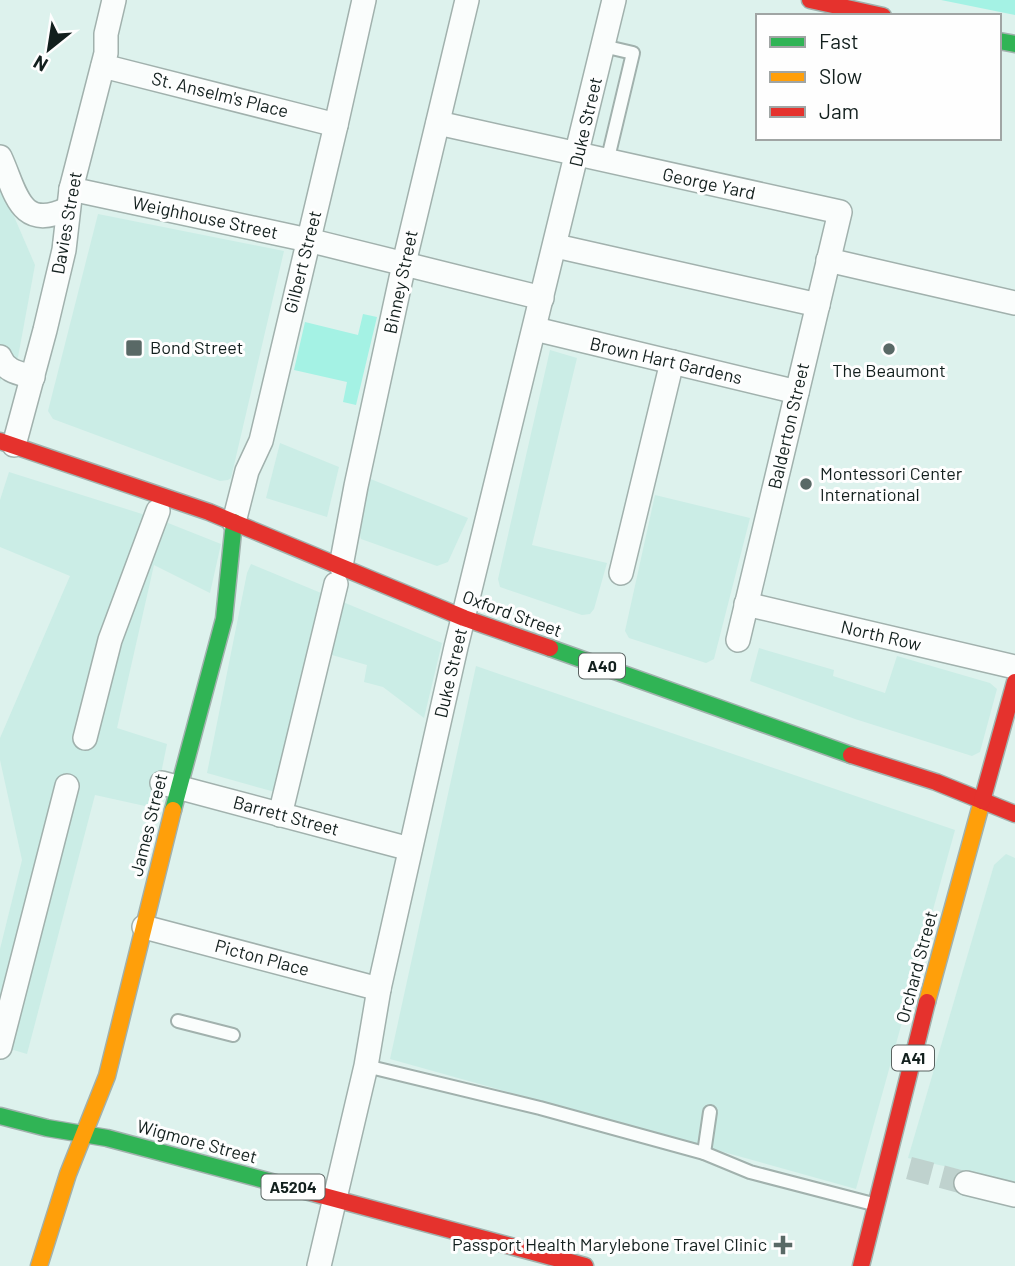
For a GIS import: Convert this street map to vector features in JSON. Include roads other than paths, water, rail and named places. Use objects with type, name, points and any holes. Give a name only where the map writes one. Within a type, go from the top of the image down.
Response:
[{"type":"main road","points":[[810,0],[874,14]]},
{"type":"main road","name":"Oxford Street","points":[[4,443],[165,496],[234,522],[339,575],[936,782],[1015,814]]},
{"type":"main road","name":"James Street","points":[[39,1266],[68,1174],[132,1010],[170,786],[224,619],[229,546],[234,522]]},
{"type":"main road","name":"Orchard Street","points":[[861,1266],[1015,682]]},
{"type":"main road","name":"Wigmore Street","points":[[0,1116],[47,1128],[85,1133],[585,1266]]},
{"type":"street","name":"Davies Street","points":[[4,443],[33,377],[64,250],[69,199],[103,66],[114,0]]},
{"type":"street","name":"Gilbert Street","points":[[234,522],[247,471],[261,442],[337,125],[363,0]]},
{"type":"street","name":"Binney Street","points":[[281,809],[339,575],[405,264],[467,0]]},
{"type":"street","name":"Duke Street","points":[[319,1266],[366,1066],[379,989],[410,849],[614,0]]},
{"type":"street","name":"St. Anselm's Place","points":[[103,66],[337,125]]},
{"type":"street","name":"George Yard","points":[[438,123],[840,212]]},
{"type":"street","points":[[0,158],[21,207],[31,215],[44,216],[69,199]]},
{"type":"street","name":"Weighhouse Street","points":[[69,199],[308,240],[542,298]]},
{"type":"street","name":"Balderton Street","points":[[738,640],[840,212]]},
{"type":"street","points":[[556,246],[818,305]]},
{"type":"street","points":[[828,260],[1015,303]]},
{"type":"street","name":"Brown Hart Gardens","points":[[535,329],[797,392]]},
{"type":"street","points":[[0,357],[11,371],[33,377]]},
{"type":"street","points":[[621,573],[672,362]]},
{"type":"street","points":[[85,738],[110,640],[158,511]]},
{"type":"street","name":"North Row","points":[[746,604],[1015,667]]},
{"type":"street","points":[[0,1047],[67,786]]},
{"type":"street","name":"Barrett Street","points":[[170,786],[281,809],[410,849]]},
{"type":"street","name":"Picton Place","points":[[144,927],[379,989]]},
{"type":"street","points":[[886,1163],[909,1168]]},
{"type":"street","points":[[966,1183],[1015,1195]]},
{"type":"lane","points":[[603,46],[632,53],[607,162]]},
{"type":"lane","points":[[178,1021],[233,1035]]},
{"type":"lane","points":[[366,1066],[540,1108],[705,1153],[750,1171],[877,1205]]},
{"type":"lane","points":[[705,1153],[710,1112]]},
{"type":"tunnel","points":[[909,1168],[966,1183]]},
{"type":"place","name":"Bond Street","points":[[134,348]]},
{"type":"place","name":"The Beaumont","points":[[889,349]]},
{"type":"place","name":"Montessori Center International","points":[[806,484]]},
{"type":"place","name":"Passport Health Marylebone Travel Clinic","points":[[783,1245]]}]
